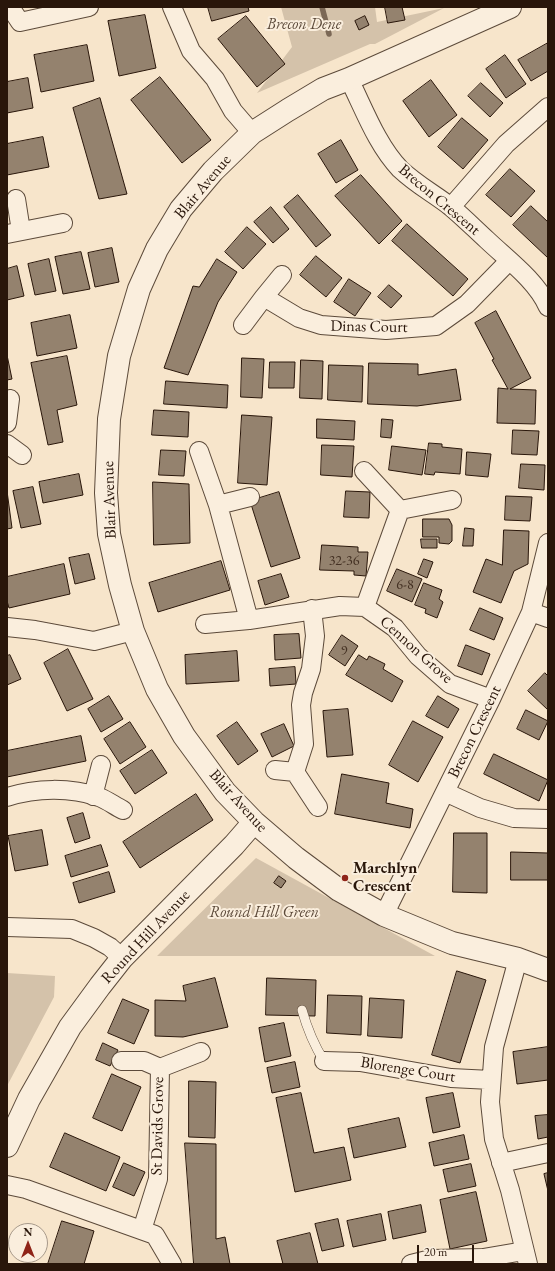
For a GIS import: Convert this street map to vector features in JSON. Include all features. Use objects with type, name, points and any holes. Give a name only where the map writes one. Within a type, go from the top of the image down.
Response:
[{"type":"street","points":[[10,7],[20,22],[89,7]]},
{"type":"street","points":[[172,7],[192,51],[215,79],[233,111],[252,133]]},
{"type":"street","name":"Blair Avenue","points":[[510,7],[349,79],[323,89],[288,110],[252,133],[213,171],[181,209],[157,249],[139,289],[119,356],[109,419],[106,493],[111,541],[120,585],[133,631],[157,689],[184,736],[225,792],[254,822],[296,858],[339,890],[384,915],[452,943],[518,959],[548,970]]},
{"type":"street","name":"Brecon Crescent","points":[[349,79],[383,147],[399,168],[417,185],[451,207],[509,261],[539,292],[544,298],[548,307]]},
{"type":"street","points":[[451,207],[506,144],[548,107]]},
{"type":"street","points":[[16,199],[14,233],[63,223]]},
{"type":"street","name":"Dinas Court","points":[[264,297],[299,318],[321,326],[386,330],[436,326],[467,304],[509,261]]},
{"type":"street","points":[[243,325],[252,310],[282,275]]},
{"type":"street","points":[[7,423],[10,399]]},
{"type":"street","points":[[7,444],[22,455]]},
{"type":"street","points":[[199,451],[218,505],[248,620]]},
{"type":"street","points":[[364,471],[400,510],[452,500]]},
{"type":"street","points":[[218,505],[250,497]]},
{"type":"street","name":"Cennon Grove","points":[[365,607],[400,510]]},
{"type":"street","name":"Brecon Crescent","points":[[384,915],[491,699],[531,612],[548,543]]},
{"type":"street","name":"Cennon Grove","points":[[205,624],[248,620],[312,609],[340,606],[365,607],[395,628],[418,656],[450,684],[491,699]]},
{"type":"street","points":[[295,772],[304,744],[301,705],[303,693],[311,669],[315,636],[312,609]]},
{"type":"street","points":[[531,612],[548,618]]},
{"type":"street","points":[[7,627],[35,630],[94,641],[133,631]]},
{"type":"street","points":[[93,796],[102,765]]},
{"type":"street","points":[[275,770],[295,772]]},
{"type":"street","points":[[295,772],[318,807]]},
{"type":"street","points":[[7,797],[42,790],[63,791],[104,799],[123,810]]},
{"type":"street","points":[[445,792],[480,808],[514,818],[548,819]]},
{"type":"street","name":"Round Hill Avenue","points":[[7,1146],[29,1099],[70,1027],[122,958],[234,845],[254,822]]},
{"type":"street","points":[[7,927],[72,929],[94,938],[110,947],[122,958]]},
{"type":"street","points":[[411,1264],[431,1260],[526,1257],[510,1190],[494,1139],[490,1102],[494,1047],[518,959]]},
{"type":"street","name":"St Davids Grove","points":[[121,1061],[144,1061],[160,1068],[201,1052]]},
{"type":"street","name":"Blorenge Court","points":[[324,1061],[360,1062],[451,1078],[491,1080]]},
{"type":"street","name":"St Davids Grove","points":[[142,1230],[158,1179],[160,1068]]},
{"type":"street","points":[[501,1163],[548,1153]]},
{"type":"street","points":[[7,1185],[26,1189],[155,1235],[172,1264]]},
{"type":"lane","points":[[302,1010],[315,1047],[324,1061]]},
{"type":"green space","name":"Brecon Dene","points":[[281,7],[375,7],[377,22],[444,8],[375,44],[370,44],[257,93],[292,47]]},
{"type":"green space","name":"Round Hill Green","points":[[256,858],[435,956],[157,956]]},
{"type":"green space","points":[[7,973],[55,976],[54,997],[7,1086]]},
{"type":"building","points":[[208,7],[248,7],[249,11],[212,21]]},
{"type":"building","points":[[385,7],[402,7],[405,20],[388,23]]},
{"type":"building","points":[[145,15],[156,68],[119,76],[108,21]]},
{"type":"building","points":[[246,16],[285,64],[257,87],[218,39]]},
{"type":"building","points":[[365,16],[369,25],[359,30],[355,21]]},
{"type":"building","points":[[548,43],[548,71],[531,81],[518,60]]},
{"type":"building","points":[[87,45],[94,81],[41,92],[34,55]]},
{"type":"building","points":[[505,55],[526,84],[506,98],[486,69]]},
{"type":"building","points":[[160,77],[211,140],[182,163],[131,100]]},
{"type":"building","points":[[28,78],[33,108],[7,113],[7,82]]},
{"type":"building","points":[[431,80],[457,115],[429,137],[403,101]]},
{"type":"building","points":[[481,83],[503,103],[490,117],[468,96]]},
{"type":"building","points":[[100,98],[127,194],[99,199],[73,108]]},
{"type":"building","points":[[462,118],[488,140],[463,169],[438,147]]},
{"type":"building","points":[[43,137],[49,167],[7,175],[7,144]]},
{"type":"building","points":[[341,140],[358,170],[336,183],[318,154]]},
{"type":"building","points":[[510,169],[535,191],[511,217],[486,195]]},
{"type":"building","points":[[361,175],[402,221],[379,244],[335,196]]},
{"type":"building","points":[[298,195],[331,235],[316,247],[284,207]]},
{"type":"building","points":[[531,206],[548,222],[548,258],[513,225]]},
{"type":"building","points":[[271,207],[289,229],[273,243],[254,222]]},
{"type":"building","points":[[407,224],[468,279],[453,296],[392,241]]},
{"type":"building","points":[[247,227],[266,244],[243,269],[225,252]]},
{"type":"building","points":[[112,248],[119,282],[95,287],[88,253]]},
{"type":"building","points":[[81,252],[90,289],[63,294],[55,257]]},
{"type":"building","points":[[316,256],[342,278],[326,297],[300,275]]},
{"type":"building","points":[[49,259],[56,291],[35,295],[28,264]]},
{"type":"building","points":[[217,259],[237,272],[218,302],[188,375],[164,368],[193,286],[199,287]]},
{"type":"building","points":[[17,266],[24,296],[7,300],[7,269]]},
{"type":"building","points":[[349,279],[371,293],[355,316],[334,302]]},
{"type":"building","points":[[389,285],[402,296],[391,308],[378,297]]},
{"type":"building","points":[[496,311],[531,378],[510,389],[536,390],[535,424],[497,423],[498,388],[508,389],[492,360],[494,359],[475,323]]},
{"type":"building","points":[[70,315],[77,348],[37,356],[31,323]]},
{"type":"building","points":[[7,355],[12,379],[7,380]]},
{"type":"building","points":[[67,356],[77,405],[57,410],[63,442],[48,445],[31,363]]},
{"type":"building","points":[[242,358],[264,359],[262,398],[241,397]]},
{"type":"building","points":[[301,360],[323,361],[322,399],[300,398]]},
{"type":"building","points":[[270,362],[295,362],[294,388],[269,388]]},
{"type":"building","points":[[369,363],[418,364],[418,375],[456,369],[461,400],[417,406],[368,404]]},
{"type":"building","points":[[329,365],[363,366],[362,402],[328,400]]},
{"type":"building","points":[[166,381],[228,385],[227,408],[164,404]]},
{"type":"building","points":[[154,410],[189,412],[188,437],[152,435]]},
{"type":"building","points":[[242,415],[272,417],[267,485],[238,483]]},
{"type":"building","points":[[317,419],[355,421],[354,440],[317,438]]},
{"type":"building","points":[[382,419],[393,420],[391,438],[381,437]]},
{"type":"building","points":[[513,430],[539,431],[537,455],[512,454]]},
{"type":"building","points":[[429,443],[442,444],[442,447],[462,449],[460,474],[435,472],[434,475],[425,474]]},
{"type":"building","points":[[322,445],[354,446],[352,477],[321,475]]},
{"type":"building","points":[[392,446],[426,450],[422,475],[389,470]]},
{"type":"building","points":[[161,450],[186,451],[184,476],[159,475]]},
{"type":"building","points":[[467,452],[491,454],[488,477],[466,475]]},
{"type":"building","points":[[521,464],[545,465],[544,490],[519,488]]},
{"type":"building","points":[[79,474],[83,495],[43,503],[39,482]]},
{"type":"building","points":[[153,482],[189,484],[190,543],[154,545]]},
{"type":"building","points":[[33,487],[41,524],[21,528],[13,491]]},
{"type":"building","points":[[7,491],[12,528],[7,529]]},
{"type":"building","points":[[346,491],[370,492],[369,518],[344,517]]},
{"type":"building","points":[[279,492],[300,558],[271,567],[250,501]]},
{"type":"building","points":[[506,496],[532,497],[530,521],[505,520]]},
{"type":"building","points":[[423,519],[449,519],[452,525],[452,541],[449,544],[439,543],[439,537],[423,537]]},
{"type":"building","points":[[465,528],[474,529],[473,546],[463,546]]},
{"type":"building","points":[[504,530],[529,531],[528,564],[514,571],[501,603],[473,592],[486,559],[502,565]]},
{"type":"building","points":[[421,539],[437,539],[437,548],[422,548]]},
{"type":"building","points":[[322,545],[358,547],[358,552],[368,552],[366,576],[354,575],[354,571],[320,570]]},
{"type":"building","points":[[89,554],[95,579],[75,584],[69,558]]},
{"type":"building","points":[[424,559],[433,562],[427,578],[418,574]]},
{"type":"building","points":[[221,561],[230,590],[158,612],[149,583]]},
{"type":"building","points":[[64,564],[70,594],[9,608],[7,601],[7,577]]},
{"type":"building","points":[[397,569],[422,579],[412,602],[387,591]]},
{"type":"building","points":[[281,574],[289,597],[265,605],[258,581]]},
{"type":"building","points":[[424,583],[442,590],[439,599],[443,602],[437,618],[425,613],[426,609],[415,605]]},
{"type":"building","points":[[480,608],[503,618],[494,640],[470,630]]},
{"type":"building","points":[[299,634],[301,658],[275,660],[274,635]]},
{"type":"building","points":[[342,635],[358,646],[345,666],[329,655]]},
{"type":"building","points":[[466,645],[490,654],[482,675],[458,666]]},
{"type":"building","points":[[68,649],[93,699],[67,711],[44,663]]},
{"type":"building","points":[[237,651],[239,681],[186,684],[185,655]]},
{"type":"building","points":[[10,655],[21,679],[7,685],[7,656]]},
{"type":"building","points":[[359,655],[367,660],[369,656],[385,664],[383,669],[403,681],[392,702],[346,675]]},
{"type":"building","points":[[295,667],[296,684],[270,686],[269,669]]},
{"type":"building","points":[[545,673],[548,676],[548,710],[528,691]]},
{"type":"building","points":[[109,696],[123,719],[101,732],[88,709]]},
{"type":"building","points":[[438,696],[459,709],[448,728],[426,716]]},
{"type":"building","points":[[348,709],[353,755],[327,757],[323,711]]},
{"type":"building","points":[[526,710],[548,721],[539,740],[517,729]]},
{"type":"building","points":[[413,721],[443,737],[418,782],[389,765]]},
{"type":"building","points":[[130,722],[146,747],[120,764],[104,739]]},
{"type":"building","points":[[237,722],[258,751],[238,765],[217,736]]},
{"type":"building","points":[[284,724],[294,746],[272,757],[261,734]]},
{"type":"building","points":[[81,736],[86,761],[7,777],[7,751]]},
{"type":"building","points":[[152,750],[167,773],[135,794],[120,771]]},
{"type":"building","points":[[494,754],[548,780],[539,801],[484,774]]},
{"type":"building","points":[[342,774],[389,783],[386,803],[413,809],[410,828],[335,814]]},
{"type":"building","points":[[196,794],[213,820],[140,868],[123,842]]},
{"type":"building","points":[[83,813],[90,838],[75,843],[67,818]]},
{"type":"building","points":[[42,830],[48,865],[15,871],[8,836]]},
{"type":"building","points":[[454,833],[487,833],[487,893],[453,892]]},
{"type":"building","points":[[101,845],[108,866],[71,877],[65,856]]},
{"type":"building","points":[[511,852],[548,853],[548,880],[511,880]]},
{"type":"building","points":[[109,872],[115,892],[79,903],[73,883]]},
{"type":"building","points":[[279,876],[286,881],[281,888],[274,883]]},
{"type":"building","points":[[457,971],[486,980],[460,1063],[432,1055]]},
{"type":"building","points":[[215,978],[228,1027],[183,1037],[155,1036],[155,1000],[186,1001],[183,986]]},
{"type":"building","points":[[267,978],[316,980],[315,1016],[266,1015]]},
{"type":"building","points":[[328,995],[362,996],[361,1035],[327,1033]]},
{"type":"building","points":[[370,998],[404,1000],[402,1038],[368,1036]]},
{"type":"building","points":[[123,999],[149,1010],[134,1044],[108,1033]]},
{"type":"building","points":[[284,1023],[291,1056],[265,1062],[259,1028]]},
{"type":"building","points":[[103,1043],[118,1050],[110,1066],[96,1060]]},
{"type":"building","points":[[548,1047],[548,1080],[517,1084],[513,1052]]},
{"type":"building","points":[[295,1062],[300,1087],[272,1093],[267,1068]]},
{"type":"building","points":[[112,1074],[141,1087],[122,1131],[93,1118]]},
{"type":"building","points":[[189,1081],[216,1082],[215,1138],[189,1137]]},
{"type":"building","points":[[301,1093],[314,1153],[344,1147],[351,1180],[295,1192],[276,1098]]},
{"type":"building","points":[[453,1093],[460,1127],[433,1133],[426,1098]]},
{"type":"building","points":[[548,1115],[548,1137],[538,1139],[535,1116]]},
{"type":"building","points":[[399,1118],[406,1147],[354,1158],[348,1129]]},
{"type":"building","points":[[65,1133],[120,1157],[106,1191],[50,1167]]},
{"type":"building","points":[[464,1135],[469,1159],[434,1166],[429,1143]]},
{"type":"building","points":[[185,1143],[216,1144],[216,1239],[225,1237],[230,1264],[194,1264]]},
{"type":"building","points":[[124,1163],[145,1172],[134,1196],[113,1187]]},
{"type":"building","points":[[471,1164],[476,1186],[448,1192],[443,1170]]},
{"type":"building","points":[[548,1173],[548,1191],[544,1174]]},
{"type":"building","points":[[476,1192],[487,1241],[450,1249],[440,1200]]},
{"type":"building","points":[[421,1205],[426,1232],[393,1239],[388,1212]]},
{"type":"building","points":[[381,1214],[386,1240],[353,1247],[347,1221]]},
{"type":"building","points":[[338,1219],[344,1246],[322,1251],[315,1224]]},
{"type":"building","points":[[62,1221],[94,1231],[84,1264],[48,1264]]},
{"type":"building","points":[[310,1233],[318,1264],[283,1264],[277,1241]]},
{"type":"waterway","points":[[322,7],[329,34]]},
{"type":"place","name":"Marchlyn Crescent","points":[[345,878]]}]
